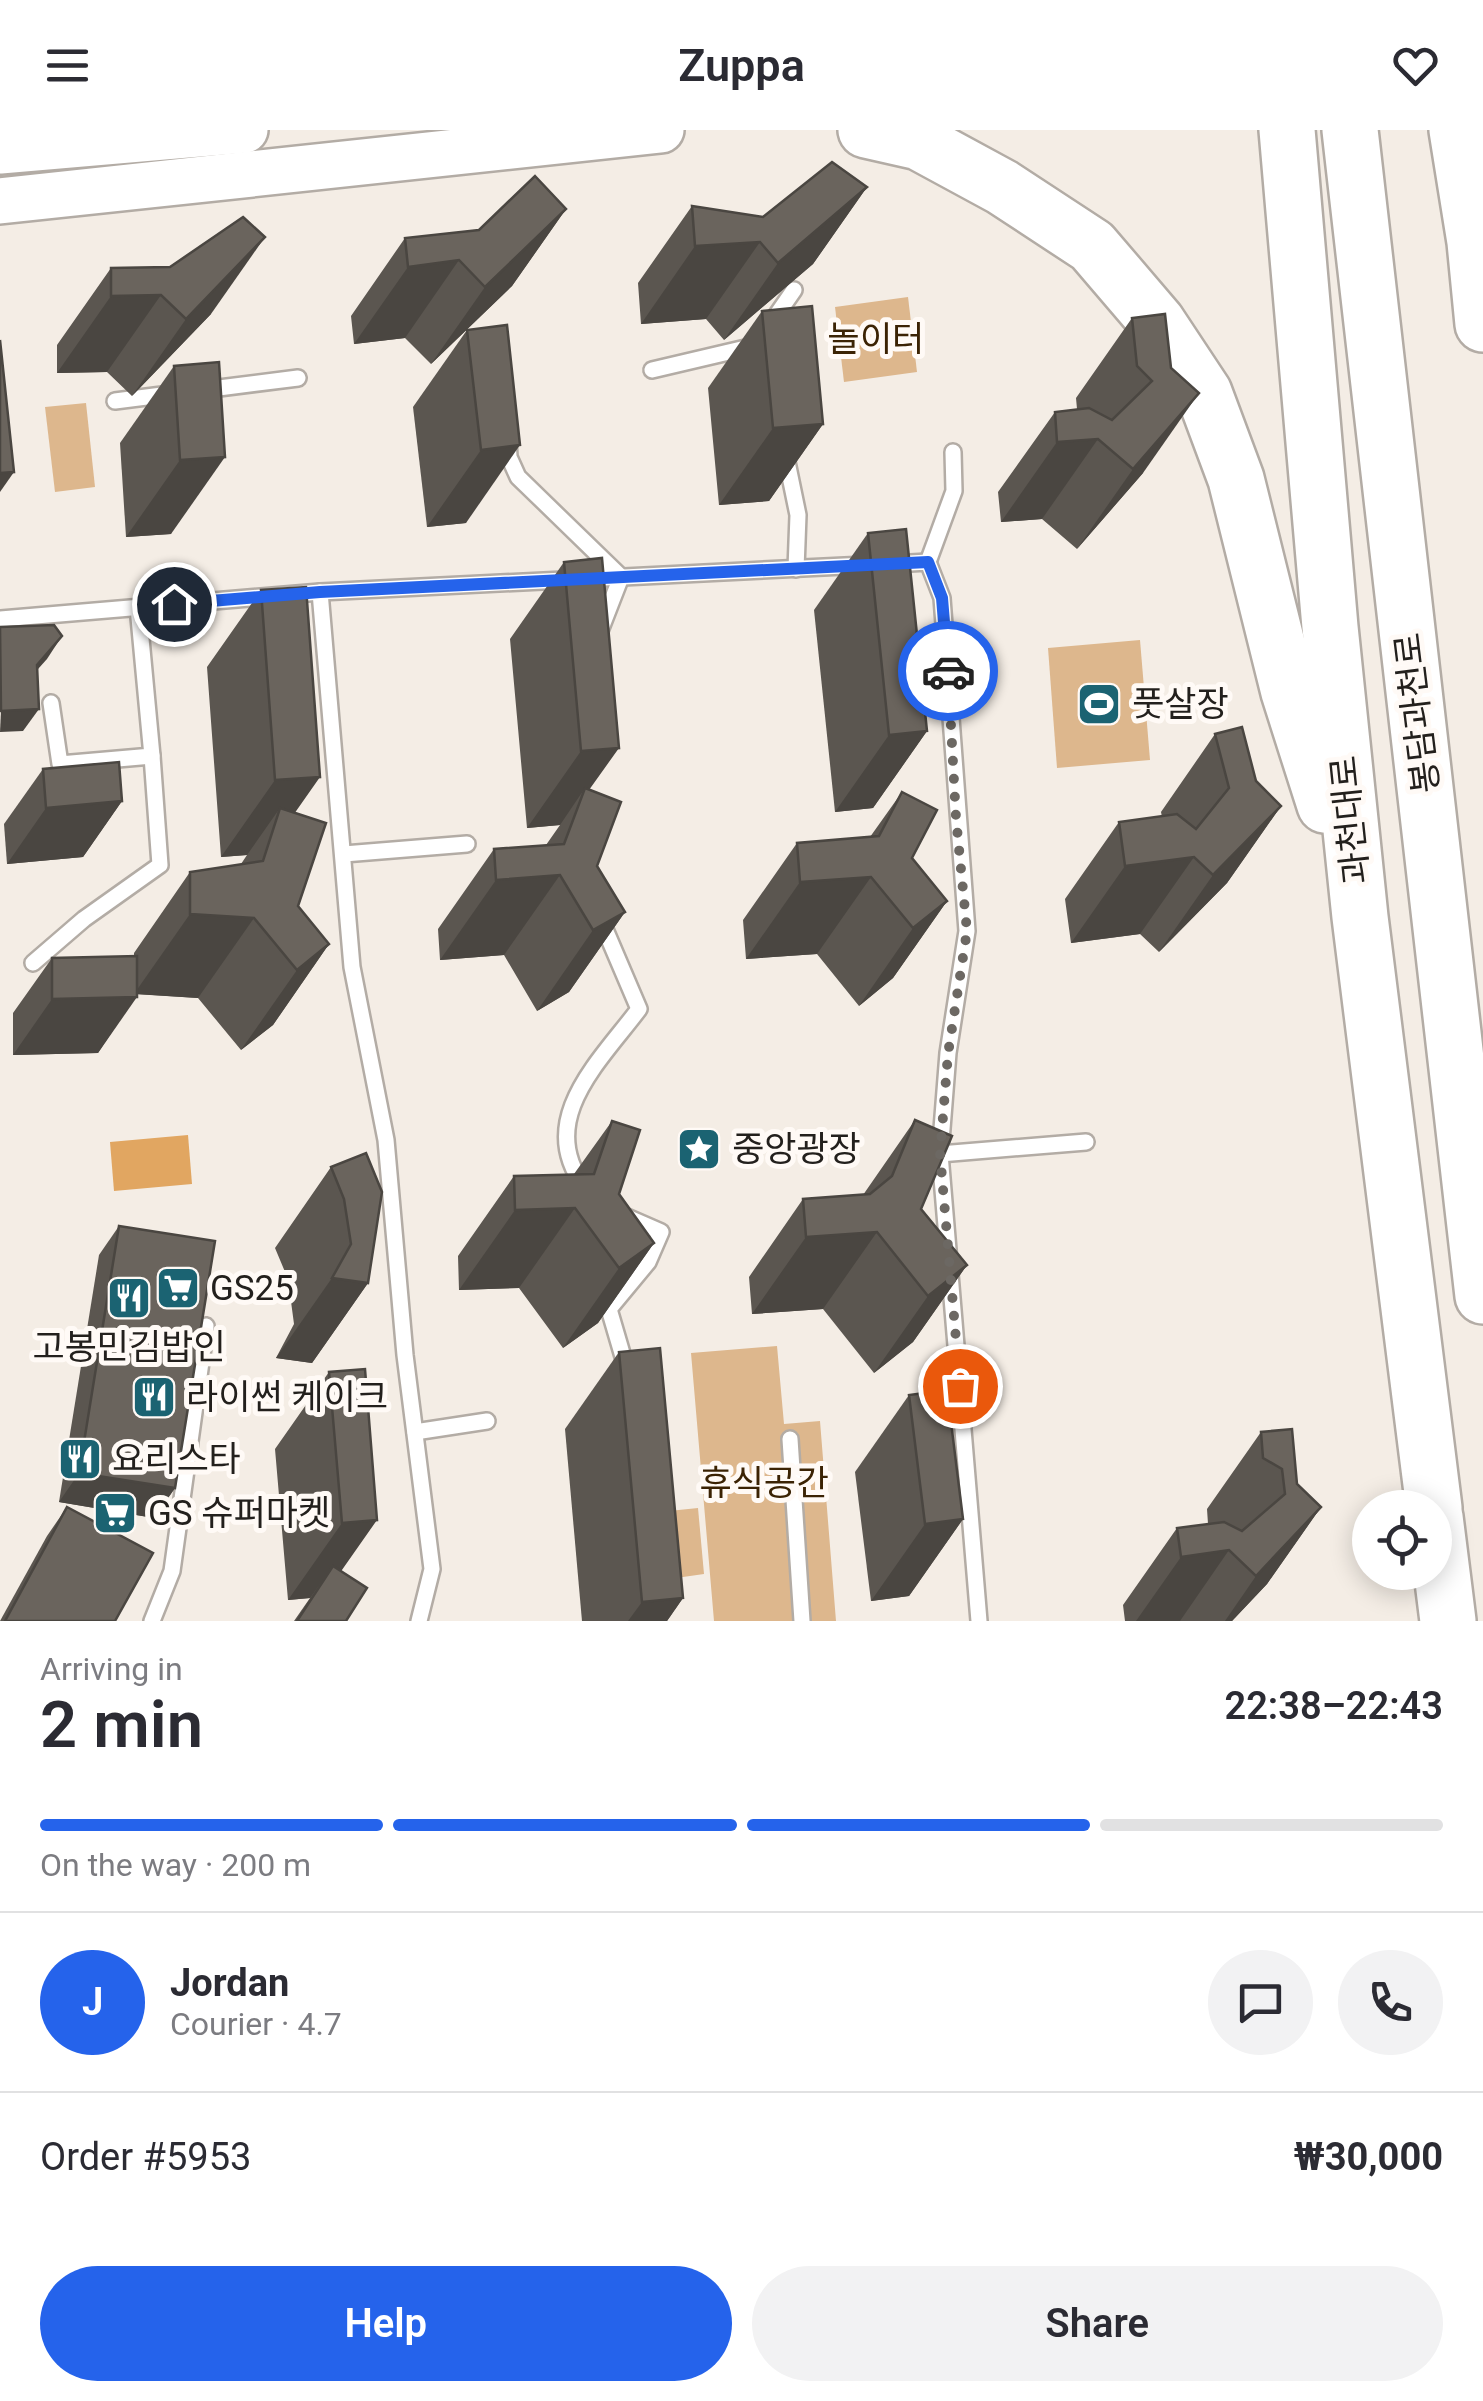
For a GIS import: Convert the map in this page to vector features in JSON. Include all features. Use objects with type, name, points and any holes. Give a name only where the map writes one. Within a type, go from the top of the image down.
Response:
[{"type":"highway","points":[[866,130],[919,142],[1002,187],[1092,246],[1157,322],[1204,393],[1236,479],[1290,692],[1360,917]]},
{"type":"highway","name":"과천대로","points":[[1287,130],[1330,627],[1360,917],[1432,1490]]},
{"type":"highway","name":"봉담과천로","points":[[1350,130],[1483,1296]]},
{"type":"highway","points":[[1457,130],[1479,252],[1483,324]]},
{"type":"highway","points":[[1444,1590],[1448,1621]]},
{"type":"street","points":[[0,151],[245,130]]},
{"type":"street","points":[[0,202],[661,130]]},
{"type":"lane","points":[[652,370],[759,353],[794,290]]},
{"type":"lane","points":[[114,401],[298,378]]},
{"type":"lane","points":[[506,420],[509,456],[518,476],[621,578]]},
{"type":"lane","points":[[780,427],[798,515],[796,569]]},
{"type":"lane","points":[[953,452],[954,491],[928,562],[942,598],[967,931],[948,1054],[940,1154],[979,1621]]},
{"type":"lane","points":[[0,619],[320,592],[928,562]]},
{"type":"lane","points":[[597,639],[621,578]]},
{"type":"lane","points":[[320,592],[352,967],[386,1140],[404,1355],[432,1569],[420,1621]]},
{"type":"lane","points":[[33,963],[160,865],[138,608]]},
{"type":"lane","points":[[52,703],[60,764],[152,756]]},
{"type":"lane","points":[[344,854],[467,844]]},
{"type":"lane","points":[[592,900],[639,1009],[583,1085],[566,1116],[566,1147],[581,1184],[596,1195]]},
{"type":"lane","points":[[940,1154],[1086,1142]]},
{"type":"lane","points":[[611,1207],[626,1218],[661,1232],[648,1262],[610,1309],[631,1383]]},
{"type":"lane","points":[[152,1621],[172,1572],[206,1326]]},
{"type":"lane","points":[[415,1432],[486,1421]]},
{"type":"lane","points":[[790,1439],[802,1621]]},
{"type":"green space","name":"놀이터","points":[[908,297],[917,372],[844,382],[835,307]]},
{"type":"green space","points":[[86,403],[95,487],[55,492],[45,407]]},
{"type":"green space","name":"풋살장","points":[[1140,640],[1150,760],[1057,768],[1048,648]]},
{"type":"green space","name":"휴식공간","points":[[777,1346],[784,1424],[820,1421],[836,1621],[714,1621],[691,1353]]},
{"type":"green space","points":[[698,1508],[704,1574],[676,1578],[669,1511]]},
{"type":"shaded area","points":[[188,1135],[192,1184],[114,1191],[110,1142]]},
{"type":"building","points":[[832,162],[867,187],[778,263],[760,242],[695,246],[692,206],[763,217]]},
{"type":"building","points":[[535,176],[566,209],[485,287],[459,260],[408,267],[405,238],[479,230]]},
{"type":"building","points":[[243,217],[265,237],[186,319],[161,295],[111,296],[111,268],[170,267]]},
{"type":"building","points":[[812,306],[823,424],[773,428],[762,311]]},
{"type":"building","points":[[1165,314],[1171,368],[1199,393],[1133,469],[1098,439],[1057,442],[1055,412],[1089,408],[1112,420],[1152,381],[1137,366],[1132,318]]},
{"type":"building","points":[[507,325],[520,445],[481,450],[467,330]]},
{"type":"building","points":[[0,340],[14,472],[0,473]]},
{"type":"building","points":[[219,362],[225,457],[180,460],[174,366]]},
{"type":"building","points":[[906,529],[927,731],[889,735],[868,533]]},
{"type":"building","points":[[602,558],[619,748],[581,751],[564,562]]},
{"type":"building","points":[[306,587],[320,777],[275,780],[261,590]]},
{"type":"building","points":[[54,625],[62,636],[37,665],[39,709],[1,711],[0,627]]},
{"type":"building","points":[[1242,727],[1256,781],[1281,806],[1213,875],[1194,857],[1125,866],[1119,822],[1177,814],[1196,829],[1229,788],[1215,734]]},
{"type":"building","points":[[119,762],[122,801],[46,808],[43,769]]},
{"type":"building","points":[[585,788],[621,802],[597,866],[625,912],[593,930],[560,875],[496,880],[494,849],[564,844]]},
{"type":"building","points":[[902,792],[937,810],[912,858],[947,901],[913,928],[871,877],[800,882],[797,843],[879,836]]},
{"type":"building","points":[[280,808],[326,823],[298,906],[329,944],[297,970],[254,918],[190,914],[190,872],[263,861]]},
{"type":"building","points":[[137,956],[137,997],[52,999],[52,958]]},
{"type":"building","points":[[915,1120],[952,1136],[921,1209],[967,1265],[928,1296],[877,1232],[806,1237],[803,1199],[870,1194],[892,1176]]},
{"type":"building","points":[[612,1121],[640,1130],[619,1194],[654,1243],[619,1268],[575,1208],[515,1210],[514,1176],[594,1174]]},
{"type":"building","points":[[366,1153],[382,1192],[368,1283],[332,1278],[351,1244],[344,1199],[331,1167]]},
{"type":"building","points":[[119,1226],[215,1241],[175,1488],[79,1473]]},
{"type":"building","points":[[660,1348],[683,1598],[642,1602],[619,1352]]},
{"type":"building","points":[[365,1369],[377,1520],[342,1523],[329,1372]]},
{"type":"building","points":[[947,1390],[963,1519],[925,1524],[909,1395]]},
{"type":"building","points":[[1292,1429],[1297,1484],[1321,1507],[1256,1576],[1229,1550],[1181,1557],[1177,1528],[1224,1522],[1242,1531],[1285,1494],[1282,1469],[1263,1458],[1261,1432]]},
{"type":"building","points":[[67,1507],[153,1553],[115,1621],[5,1621]]},
{"type":"building","points":[[333,1566],[367,1588],[346,1621],[297,1621]]},
{"type":"way so far","points":[[948,671],[967,931],[948,1054],[940,1154],[960,1386]]},
{"type":"place","name":"풋살장","points":[[1099,704]]},
{"type":"place","name":"중앙광장","points":[[699,1149]]},
{"type":"place","name":"GS25","points":[[178,1288]]},
{"type":"place","name":"고봉민김밥인","points":[[129,1298]]},
{"type":"place","name":"라이썬 케이크","points":[[154,1397]]},
{"type":"place","name":"요리스타","points":[[80,1459]]},
{"type":"place","name":"GS 슈퍼마켓","points":[[115,1513]]},
{"type":"route","points":[[174,604],[320,592],[928,562],[942,598],[948,671]]}]
